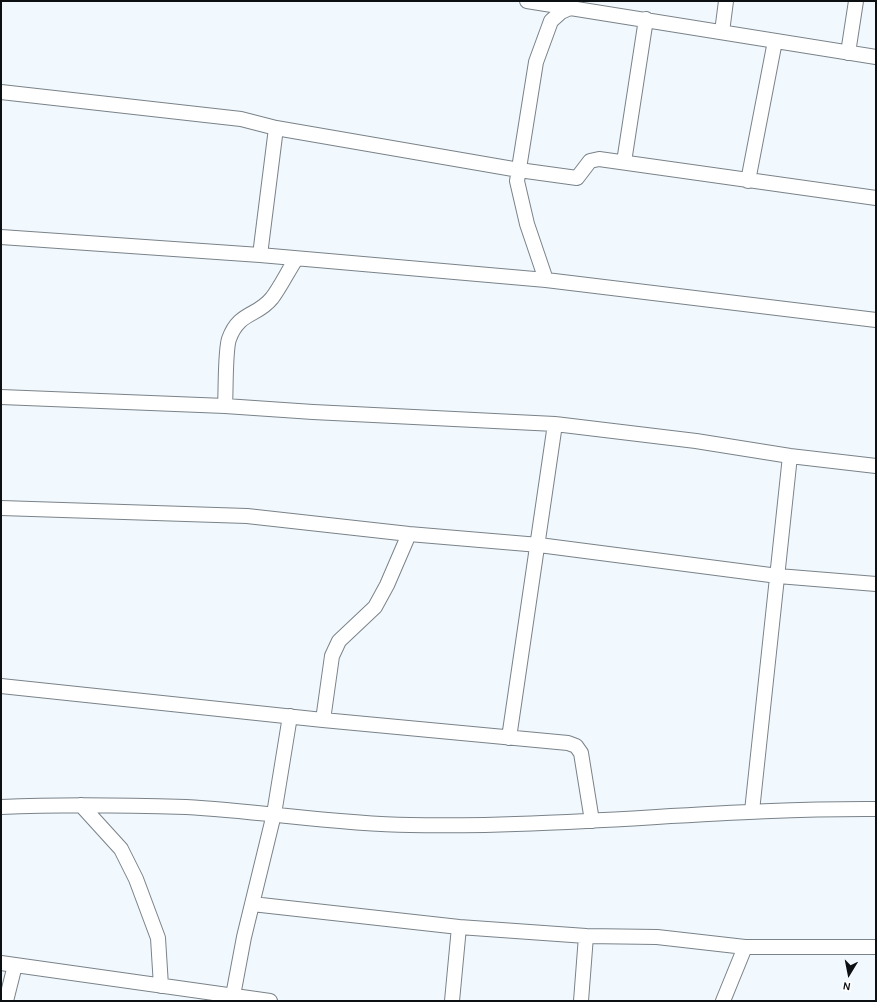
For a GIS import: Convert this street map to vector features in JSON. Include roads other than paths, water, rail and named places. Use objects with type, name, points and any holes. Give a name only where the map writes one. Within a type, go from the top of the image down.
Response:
[{"type":"street","points":[[527,1],[570,4],[646,19],[876,57]]},
{"type":"street","points":[[722,32],[726,1]]},
{"type":"street","points":[[848,53],[856,1]]},
{"type":"street","points":[[546,280],[527,224],[517,180],[536,62],[551,21],[570,4]]},
{"type":"street","points":[[624,162],[646,19]]},
{"type":"street","points":[[748,181],[775,41]]},
{"type":"street","points":[[1,92],[242,119],[276,128],[518,170],[577,178],[590,161],[599,159],[876,198]]},
{"type":"street","points":[[260,255],[276,128]]},
{"type":"street","points":[[1,237],[260,255],[546,280],[876,320]]},
{"type":"street","points":[[225,406],[228,341],[234,328],[241,319],[259,310],[272,298],[296,259]]},
{"type":"street","points":[[1,396],[225,406],[555,424],[696,441],[790,456],[876,466]]},
{"type":"street","points":[[509,738],[539,545],[555,424]]},
{"type":"street","points":[[752,811],[790,456]]},
{"type":"street","points":[[1,508],[247,516],[409,534],[539,545],[778,576],[876,584]]},
{"type":"street","points":[[323,720],[332,656],[339,641],[375,607],[387,585],[409,534]]},
{"type":"street","points":[[1,686],[323,720],[568,743],[576,746],[581,753],[592,821]]},
{"type":"street","points":[[233,998],[252,904],[274,814],[290,716]]},
{"type":"street","points":[[1,807],[81,805],[186,807],[408,825],[513,825],[752,811],[876,809]]},
{"type":"street","points":[[81,805],[121,849],[136,878],[149,909],[158,938],[161,986]]},
{"type":"street","points":[[252,904],[459,927],[586,936],[657,937],[745,948],[876,947]]},
{"type":"street","points":[[452,1001],[459,927]]},
{"type":"street","points":[[581,1001],[586,936]]},
{"type":"street","points":[[723,1001],[745,948]]},
{"type":"street","points":[[6,1001],[8,964],[233,998],[270,1001]]}]
